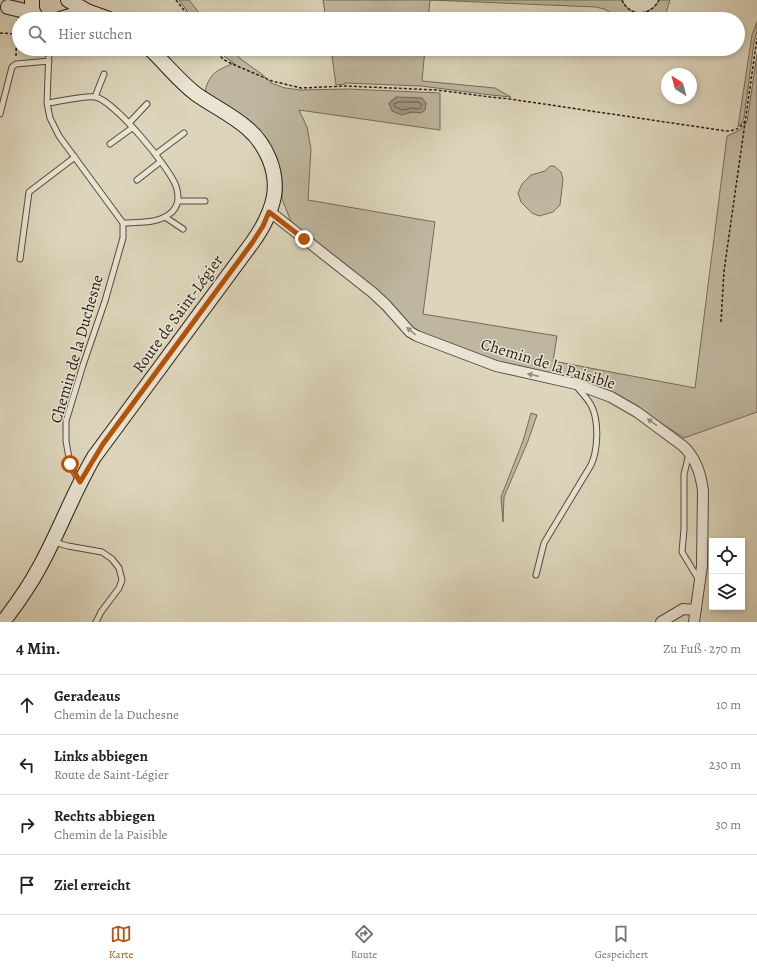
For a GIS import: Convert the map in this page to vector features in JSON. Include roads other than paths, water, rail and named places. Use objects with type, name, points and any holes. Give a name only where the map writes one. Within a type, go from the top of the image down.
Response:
[{"type":"main road","points":[[8,10],[26,0]]},
{"type":"main road","points":[[32,0],[31,9],[33,12]]},
{"type":"main road","points":[[64,0],[65,10],[64,12]]},
{"type":"main road","points":[[68,0],[90,12]]},
{"type":"main road","points":[[8,10],[21,10],[25,12]]},
{"type":"main road","name":"Route de Saint-Légier","points":[[3,622],[39,569],[80,482],[103,444],[252,243],[263,226],[274,196],[274,180],[268,156],[259,141],[244,126],[190,89],[157,56]]},
{"type":"street","name":"Chemin de la Paisible","points":[[269,212],[372,292],[410,332],[417,336],[496,366],[576,384],[611,397],[652,422],[686,449],[697,464],[703,491],[702,566],[694,622]]},
{"type":"street","points":[[661,622],[683,609],[696,610]]},
{"type":"lane","points":[[47,103],[95,97],[106,102],[131,126],[156,154],[176,185],[178,201],[173,211],[156,221],[123,223],[59,136],[50,118],[47,103],[49,56]]},
{"type":"lane","points":[[0,114],[12,67],[16,64],[49,61]]},
{"type":"lane","points":[[95,97],[104,74]]},
{"type":"lane","points":[[110,144],[131,126],[147,104]]},
{"type":"lane","points":[[156,154],[184,133]]},
{"type":"lane","points":[[20,259],[29,192],[75,157]]},
{"type":"lane","points":[[136,180],[160,162]]},
{"type":"lane","points":[[178,201],[205,201]]},
{"type":"lane","points":[[165,217],[183,229]]},
{"type":"lane","name":"Chemin de la Duchesne","points":[[80,482],[70,464],[66,441],[66,421],[105,301],[123,238],[123,223]]},
{"type":"lane","points":[[536,575],[544,543],[595,456],[596,434],[594,411],[576,384]]},
{"type":"lane","points":[[686,449],[682,552],[700,581]]},
{"type":"lane","points":[[52,542],[102,552],[112,559],[119,568],[122,580],[119,588],[101,612],[96,622]]},
{"type":"water","points":[[397,97],[422,98],[426,103],[425,110],[421,113],[412,112],[402,115],[392,111],[389,103]]}]
